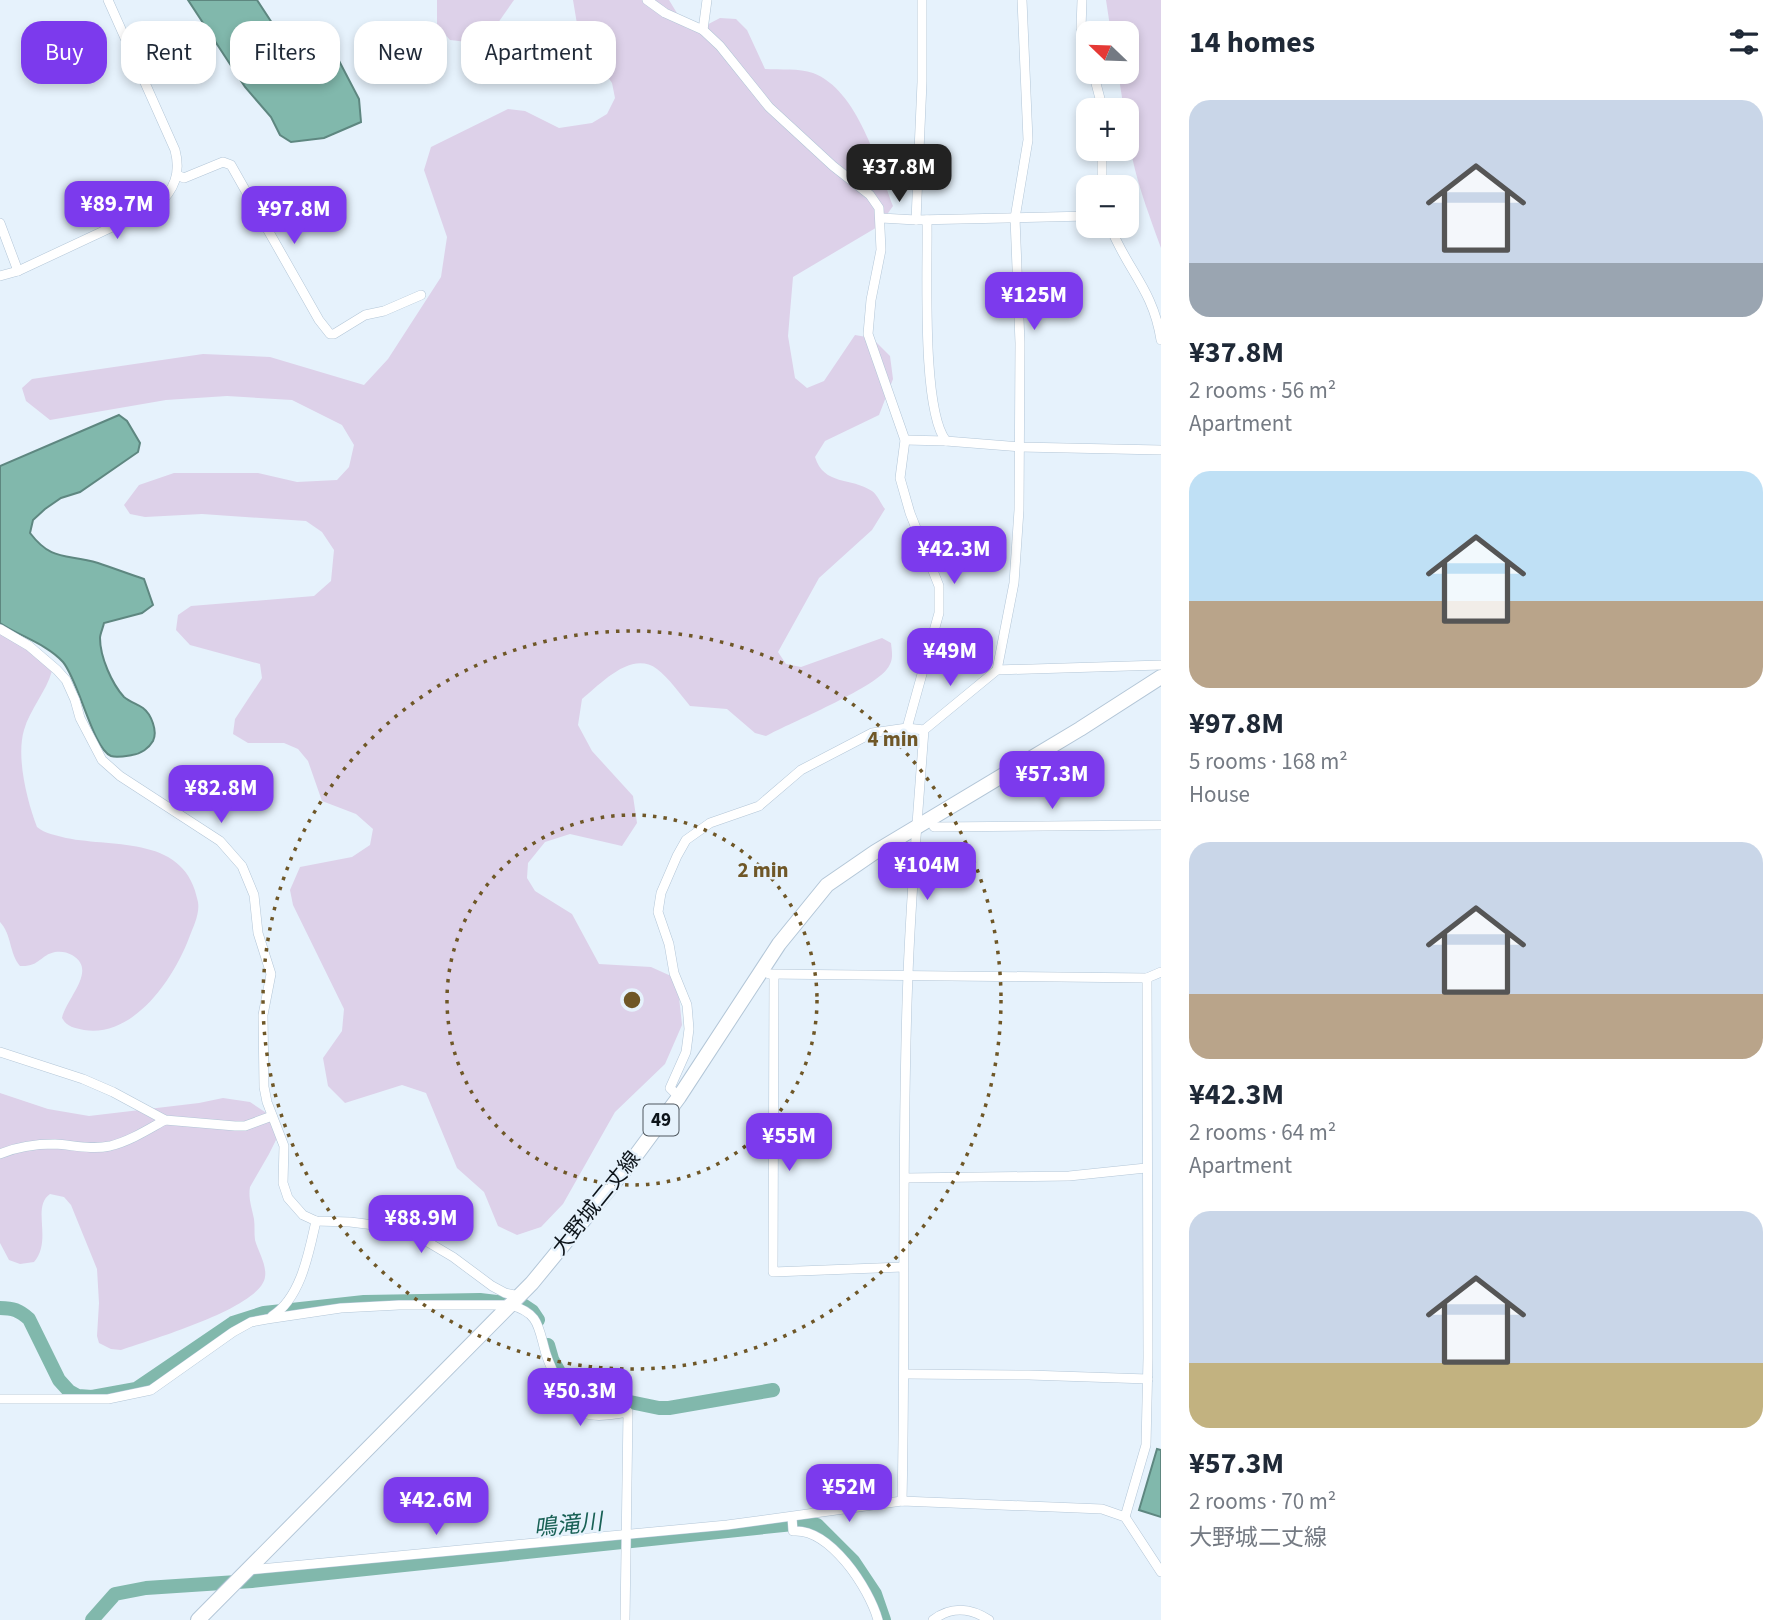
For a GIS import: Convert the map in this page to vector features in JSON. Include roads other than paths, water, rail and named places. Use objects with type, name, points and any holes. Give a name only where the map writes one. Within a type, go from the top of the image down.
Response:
[{"type":"main road","name":"大野城二丈線","points":[[198,1620],[514,1300],[628,1166],[767,973],[800,915],[828,884],[843,872],[1161,677]]},
{"type":"street","points":[[0,276],[18,271],[157,206],[169,193],[177,175],[175,150],[108,0]]},
{"type":"street","points":[[646,0],[665,13],[703,30],[720,46],[769,107],[870,195],[879,208],[881,250],[871,300],[868,334],[894,416],[905,440],[900,478],[910,513],[939,586],[940,601],[907,728]]},
{"type":"street","points":[[703,30],[707,0]]},
{"type":"street","points":[[916,220],[922,82],[922,0]]},
{"type":"street","points":[[997,670],[1014,583],[1019,510],[1020,342],[1015,218],[1028,141],[1023,0]]},
{"type":"street","points":[[1082,0],[1082,21]]},
{"type":"street","points":[[177,175],[184,178],[223,162],[231,164],[319,320],[330,334],[365,315],[384,311],[421,295]]},
{"type":"street","points":[[881,218],[927,220],[1076,216]]},
{"type":"street","points":[[927,220],[930,372],[939,431],[946,441]]},
{"type":"street","points":[[0,223],[18,271]]},
{"type":"street","points":[[1117,238],[1146,290],[1158,319],[1161,340]]},
{"type":"street","points":[[905,440],[1020,447],[1161,450]]},
{"type":"street","points":[[0,629],[29,646],[66,680],[80,718],[102,761],[120,776],[220,841],[242,866],[254,895],[258,933],[271,974],[263,1024],[264,1087],[284,1146],[285,1192],[303,1215],[316,1222],[374,1225],[421,1238],[453,1257],[532,1315],[541,1332],[552,1368],[574,1407],[586,1414],[628,1412],[625,1620]]},
{"type":"street","points":[[902,1502],[908,976],[924,730],[997,670],[1161,665]]},
{"type":"street","points":[[679,1097],[670,1088],[686,1052],[689,1029],[687,1005],[674,973],[658,912],[661,893],[686,840],[709,823],[759,806],[801,771],[872,733],[907,728],[924,730]]},
{"type":"street","points":[[930,818],[934,827],[1161,825]]},
{"type":"street","points":[[903,1267],[773,1272],[767,973],[1147,978],[1161,972]]},
{"type":"street","points":[[1125,1517],[1146,1445],[1147,978]]},
{"type":"street","points":[[0,1052],[83,1079],[165,1120],[245,1126],[272,1116]]},
{"type":"street","points":[[0,1154],[56,1144],[89,1148],[108,1146],[131,1139],[165,1120]]},
{"type":"street","points":[[905,1178],[1069,1176],[1146,1168]]},
{"type":"street","points":[[267,1319],[284,1308],[294,1291],[316,1222]]},
{"type":"street","points":[[0,1399],[108,1399],[152,1390],[251,1322],[341,1308],[514,1300]]},
{"type":"street","points":[[905,1374],[1148,1379]]},
{"type":"street","points":[[248,1570],[792,1517],[902,1502],[1102,1509],[1125,1517],[1161,1572]]},
{"type":"street","points":[[792,1517],[793,1531],[814,1533],[848,1565],[870,1598],[878,1620]]},
{"type":"street","points":[[933,1620],[957,1609],[973,1611],[989,1620]]},
{"type":"waterway","points":[[0,1308],[16,1310],[29,1319],[59,1380],[78,1396],[92,1397],[136,1389],[233,1323],[264,1313],[364,1302],[480,1300],[523,1305],[532,1311],[538,1320]]},
{"type":"waterway","points":[[548,1345],[552,1359],[577,1405],[583,1409],[602,1411],[630,1402],[669,1408],[773,1390]]},
{"type":"waterway","name":"鳴滝川","points":[[92,1620],[115,1594],[146,1588],[252,1581],[803,1523],[817,1525],[853,1561],[875,1594],[884,1620]]}]
